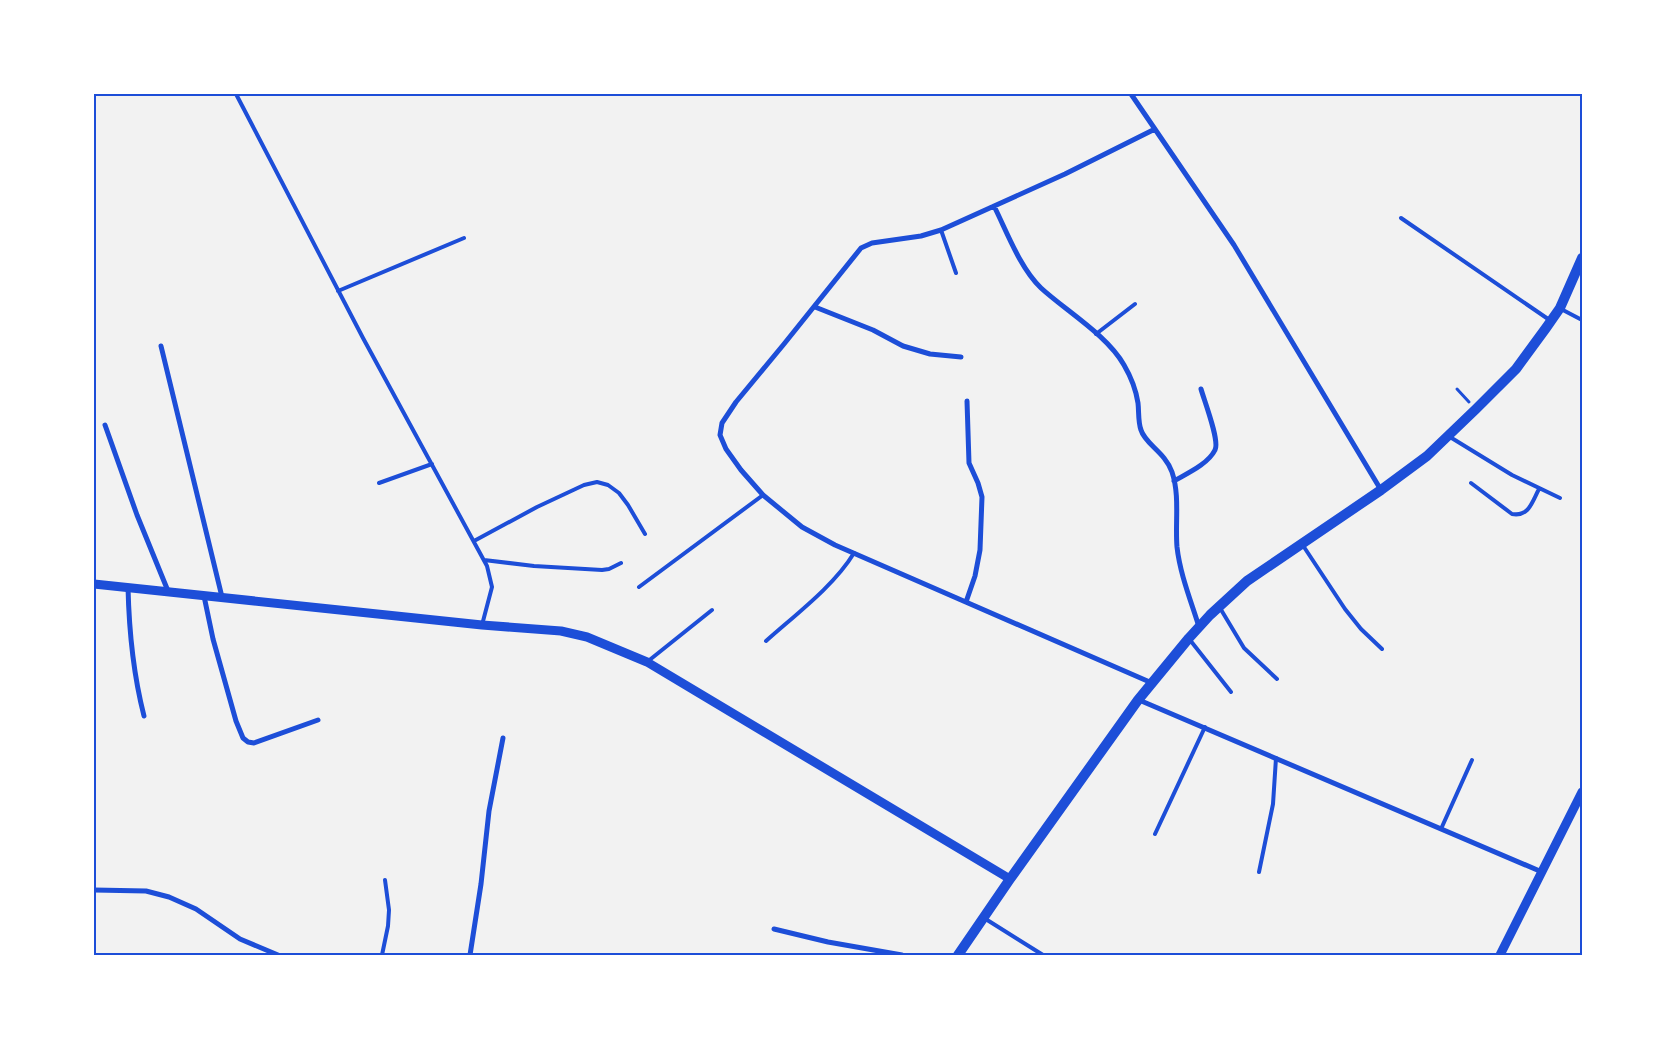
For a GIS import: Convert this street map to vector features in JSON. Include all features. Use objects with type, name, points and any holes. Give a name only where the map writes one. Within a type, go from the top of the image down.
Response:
[{"type":"main road","points":[[958,955],[1138,700],[1189,638],[1219,606],[1247,581],[1382,490],[1427,456],[1448,436],[1516,369],[1560,308],[1582,258]]},
{"type":"street","points":[[1131,94],[1234,245],[1382,490]]},
{"type":"street","points":[[1153,684],[854,553],[802,527],[762,495],[726,449],[720,436],[722,423],[736,402],[815,307],[856,254],[866,245],[922,236],[941,230],[1155,129]]},
{"type":"street","points":[[994,206],[1029,273],[1040,286],[1112,349],[1123,363],[1133,382],[1142,433],[1162,454],[1171,470],[1174,481],[1177,508],[1176,528],[1180,561],[1199,628]]},
{"type":"street","points":[[815,307],[874,330],[903,346],[930,354],[961,358]]},
{"type":"street","points":[[161,346],[222,597]]},
{"type":"street","points":[[1174,481],[1202,464],[1216,449],[1217,444],[1201,389]]},
{"type":"street","points":[[966,602],[975,576],[980,550],[982,497],[969,463],[967,400]]},
{"type":"street","points":[[105,425],[137,515],[168,591]]},
{"type":"street","points":[[94,584],[482,625],[560,631],[587,637],[647,662],[1010,879]]},
{"type":"street","points":[[128,587],[129,627],[133,664],[144,716]]},
{"type":"street","points":[[204,595],[228,692],[243,738],[248,742],[254,743],[318,720]]},
{"type":"street","points":[[1138,700],[1543,872]]},
{"type":"street","points":[[470,955],[481,884],[489,811],[504,738]]},
{"type":"street","points":[[1500,955],[1582,792]]},
{"type":"street","points":[[94,890],[146,891],[169,898],[196,909],[240,939],[278,955]]},
{"type":"street","points":[[774,929],[828,942],[902,955]]},
{"type":"lane","points":[[236,94],[338,291],[484,560],[492,587],[482,625]]},
{"type":"lane","points":[[1401,218],[1550,321]]},
{"type":"lane","points":[[941,230],[956,273]]},
{"type":"lane","points":[[338,291],[464,238]]},
{"type":"lane","points":[[1096,334],[1135,304]]},
{"type":"lane","points":[[1560,308],[1582,320]]},
{"type":"lane","points":[[1448,436],[1512,475],[1560,498]]},
{"type":"lane","points":[[379,483],[432,464]]},
{"type":"lane","points":[[474,541],[537,507],[584,485],[597,482],[619,493],[645,534]]},
{"type":"lane","points":[[1471,483],[1512,514],[1523,514],[1528,511],[1539,489]]},
{"type":"lane","points":[[639,588],[762,495]]},
{"type":"lane","points":[[1302,544],[1345,609],[1360,628],[1382,649]]},
{"type":"lane","points":[[766,641],[834,579],[854,553]]},
{"type":"lane","points":[[484,560],[602,570],[621,563]]},
{"type":"lane","points":[[1219,606],[1244,648],[1277,679]]},
{"type":"lane","points":[[647,662],[712,610]]},
{"type":"lane","points":[[1189,638],[1231,692]]},
{"type":"lane","points":[[1155,834],[1205,727]]},
{"type":"lane","points":[[1259,872],[1273,804],[1276,758]]},
{"type":"lane","points":[[1441,828],[1472,760]]},
{"type":"lane","points":[[382,955],[389,910],[386,880]]},
{"type":"lane","points":[[984,918],[1043,955]]}]
